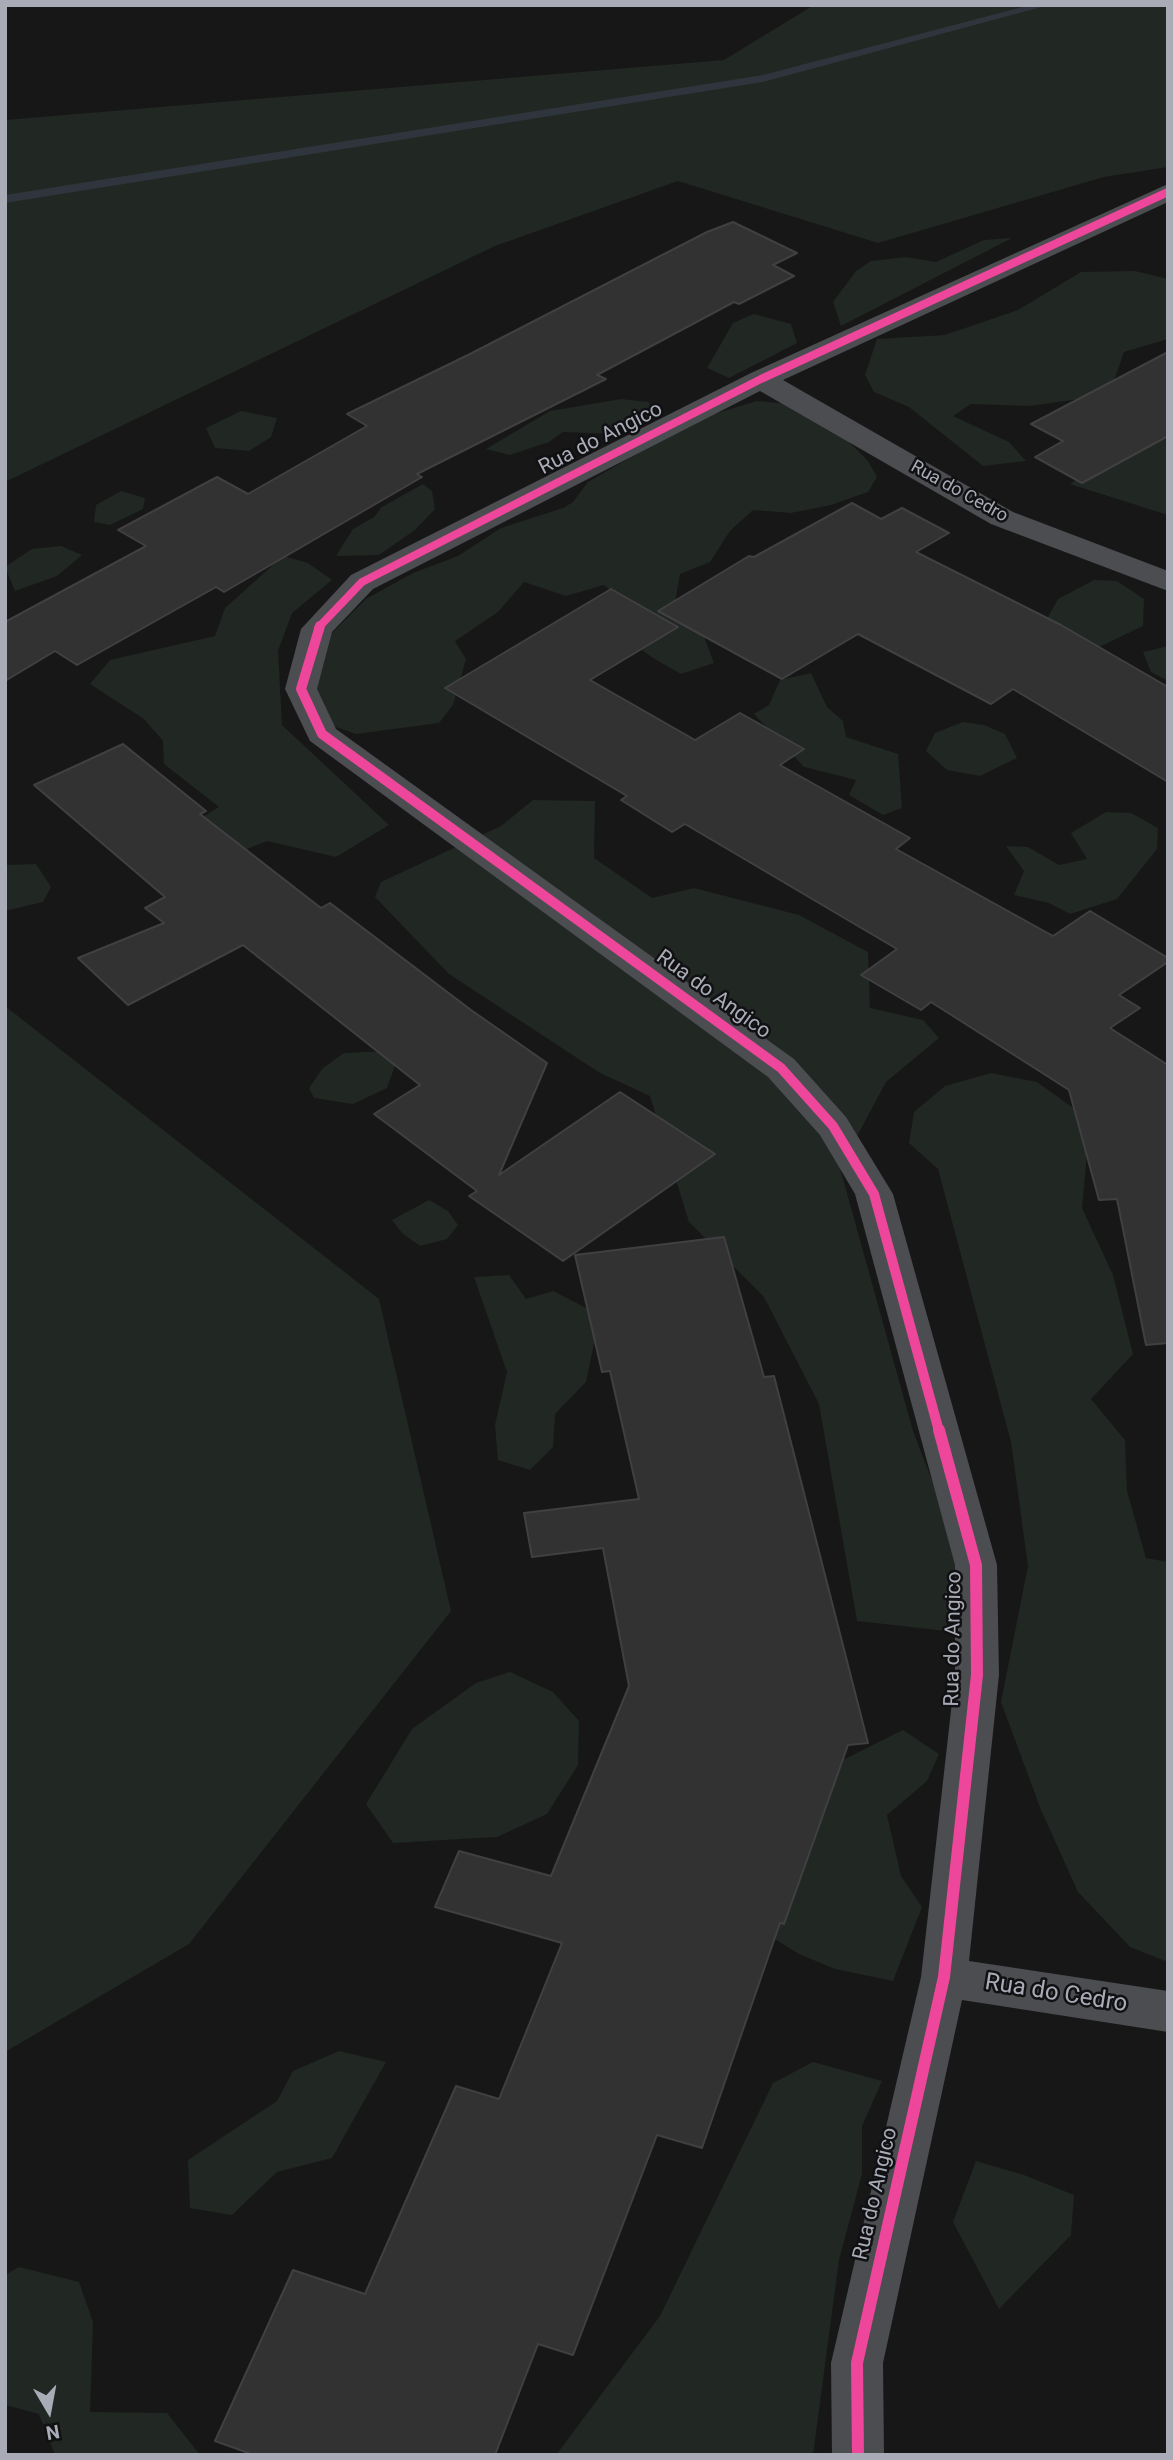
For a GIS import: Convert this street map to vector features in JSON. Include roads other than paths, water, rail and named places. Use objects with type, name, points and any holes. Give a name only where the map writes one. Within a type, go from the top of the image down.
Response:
[{"type":"street","name":"Rua do Angico","points":[[858,2455],[858,2363],[944,1977],[977,1675],[976,1565],[874,1194],[833,1126],[781,1068],[322,734],[301,688],[317,629],[362,582],[761,379],[1168,192]]},
{"type":"street","name":"Rua do Cedro","points":[[761,379],[1002,518],[1168,582]]},
{"type":"street","name":"Rua do Cedro","points":[[944,1977],[1168,2012]]},
{"type":"waterway","points":[[5,199],[763,78],[1044,5]]}]
